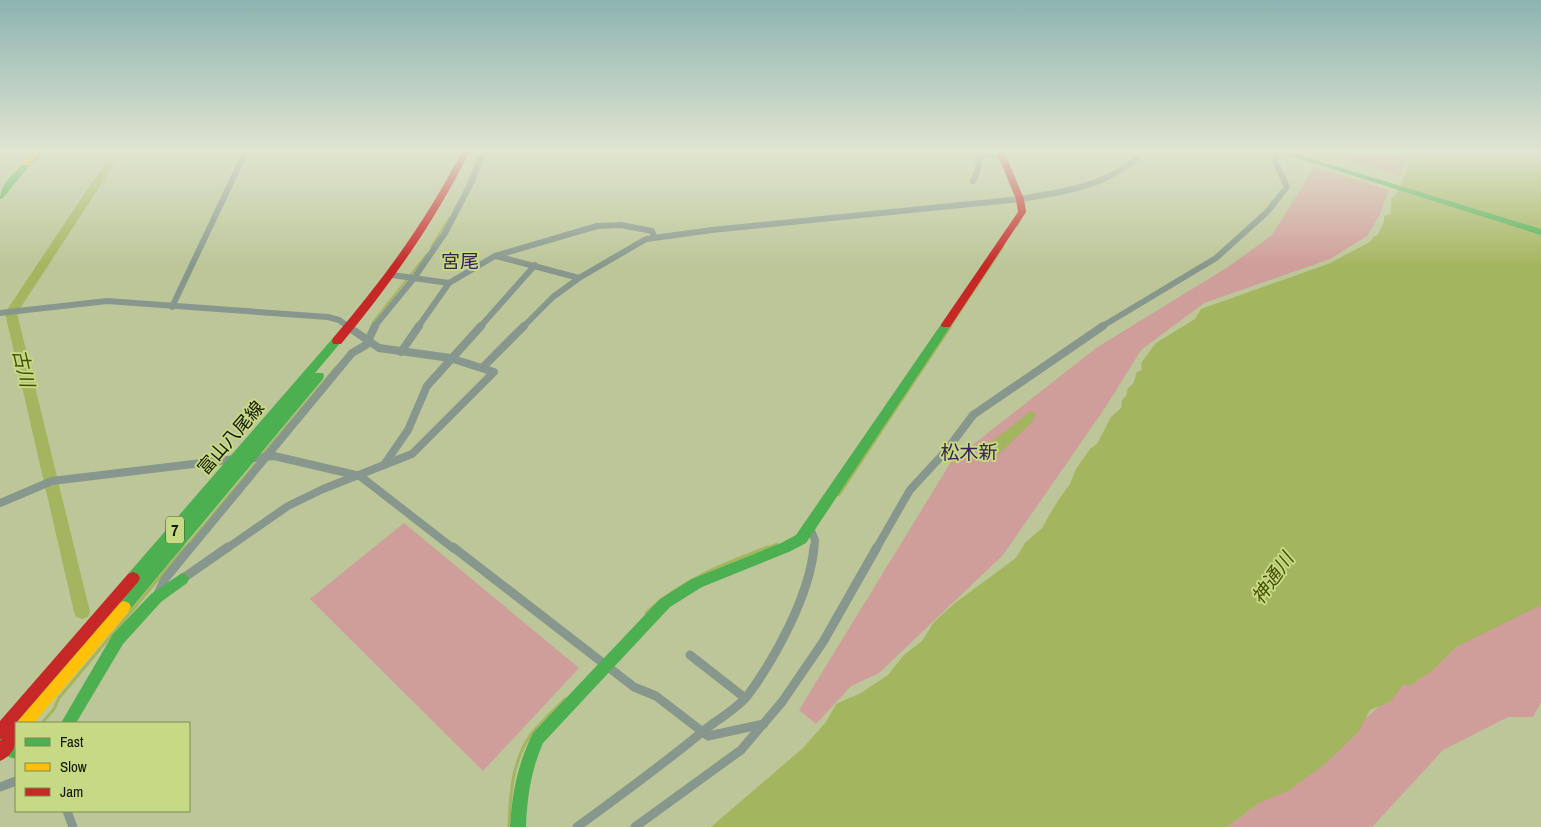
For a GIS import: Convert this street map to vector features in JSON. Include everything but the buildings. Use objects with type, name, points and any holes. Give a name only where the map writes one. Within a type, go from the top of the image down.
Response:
[{"type":"main road","name":"富山八尾線","points":[[397,276],[448,190]]},
{"type":"main road","name":"富山八尾線","points":[[26,722],[249,459],[436,229],[456,190]]},
{"type":"main road","points":[[518,827],[520,780],[527,758],[538,738],[665,603],[697,583],[786,547],[801,539],[810,528],[1022,212],[1016,190]]},
{"type":"main road","points":[[1411,190],[1541,232]]},
{"type":"main road","points":[[1422,190],[1541,225]]},
{"type":"main road","name":"富山八尾線","points":[[0,732],[235,459],[352,330]]},
{"type":"main road","points":[[69,722],[118,639],[156,598],[182,579]]},
{"type":"main road","points":[[1,749],[15,734]]},
{"type":"main road","points":[[1,749],[15,751]]},
{"type":"street","points":[[172,307],[227,190]]},
{"type":"street","points":[[156,598],[165,579],[250,474],[267,457],[352,353],[370,342],[370,334],[374,327],[414,278],[445,233],[468,190]]},
{"type":"street","points":[[482,368],[553,297],[579,278],[640,242],[654,236],[1020,199],[1071,190]]},
{"type":"street","points":[[635,827],[741,750],[764,724],[782,702],[823,642],[910,490],[946,451],[973,415],[1103,326],[1216,258],[1267,212],[1285,190]]},
{"type":"street","points":[[400,352],[449,284],[495,256],[606,225],[652,231],[654,236]]},
{"type":"street","points":[[495,256],[579,278]]},
{"type":"street","points":[[383,466],[408,430],[427,386],[535,265]]},
{"type":"street","points":[[397,276],[449,284]]},
{"type":"street","points":[[0,313],[107,301],[328,317],[339,320],[379,348],[450,358],[494,372],[412,454],[323,489],[288,506],[182,579]]},
{"type":"street","points":[[0,503],[52,481],[274,456],[360,476],[634,687],[656,696],[702,733],[708,736],[764,724]]},
{"type":"street","points":[[576,827],[651,774],[745,698],[780,643],[799,606],[813,562],[815,540],[810,528]]},
{"type":"street","points":[[690,655],[745,698]]},
{"type":"street","points":[[0,788],[15,781]]},
{"type":"street","points":[[67,812],[74,827]]},
{"type":"shaded area","points":[[1301,190],[1389,190],[1379,216],[1367,236],[1330,259],[1204,303],[1141,350],[1105,408],[1003,555],[879,673],[851,686],[816,724],[799,710],[951,462],[1096,348],[1228,267],[1272,235]]},
{"type":"shaded area","points":[[404,523],[579,668],[483,771],[310,599]]},
{"type":"shaded area","points":[[1541,602],[1541,702],[1533,717],[1508,717],[1443,750],[1372,827],[1227,827],[1259,803],[1301,776],[1403,685],[1456,647]]},
{"type":"water","name":"神通川","points":[[1399,190],[1541,190],[1541,605],[1456,647],[1434,669],[1411,685],[1403,685],[1390,702],[1370,710],[1359,731],[1325,764],[1288,791],[1259,803],[1227,827],[711,827],[803,748],[826,722],[836,704],[861,693],[888,675],[904,655],[922,641],[934,622],[955,603],[1016,558],[1025,543],[1042,528],[1070,484],[1076,469],[1090,449],[1097,444],[1111,417],[1121,408],[1122,400],[1126,396],[1128,388],[1133,384],[1137,372],[1142,370],[1141,363],[1156,343],[1195,319],[1201,309],[1328,264],[1370,242],[1374,236],[1377,236],[1384,222],[1384,216],[1391,214],[1391,199]]},
{"type":"water","points":[[1031,411],[1036,414],[1033,421],[999,454],[986,455],[985,451],[990,443]]},
{"type":"waterway","name":"古川","points":[[82,612],[11,313],[93,190]]},
{"type":"waterway","points":[[1017,226],[1025,211],[1023,200]]},
{"type":"waterway","points":[[431,247],[449,218]]},
{"type":"waterway","points":[[950,327],[1003,247]]},
{"type":"waterway","points":[[373,322],[427,254]]},
{"type":"waterway","points":[[839,495],[951,326]]},
{"type":"waterway","points":[[262,455],[336,367]]},
{"type":"waterway","points":[[184,549],[255,464]]},
{"type":"waterway","points":[[765,549],[777,544]]},
{"type":"waterway","points":[[43,722],[54,709],[59,698],[185,547]]},
{"type":"waterway","points":[[646,613],[659,601],[688,582],[768,547]]},
{"type":"waterway","points":[[509,827],[513,778],[525,743],[532,733],[565,699]]},
{"type":"traffic: fast","points":[[0,196],[5,190]]},
{"type":"traffic: fast","points":[[1404,190],[1541,232]]},
{"type":"traffic: fast","points":[[518,827],[523,781],[538,738],[665,603],[697,583],[786,547],[801,539],[946,325]]},
{"type":"traffic: fast","points":[[133,578],[337,341]]},
{"type":"traffic: fast","points":[[124,607],[319,376]]},
{"type":"traffic: fast","points":[[69,722],[118,639],[156,598],[182,579]]},
{"type":"traffic: fast","points":[[0,746],[15,751]]},
{"type":"traffic: slow","points":[[26,722],[124,607]]},
{"type":"traffic: jam","points":[[337,341],[392,273],[446,190]]},
{"type":"traffic: jam","points":[[946,325],[1022,212],[1016,190]]},
{"type":"traffic: jam","points":[[0,732],[133,578]]},
{"type":"traffic: jam","points":[[0,753],[15,734]]},
{"type":"district","name":"宮尾","points":[[460,261]]},
{"type":"district","name":"松木新","points":[[969,452]]}]
